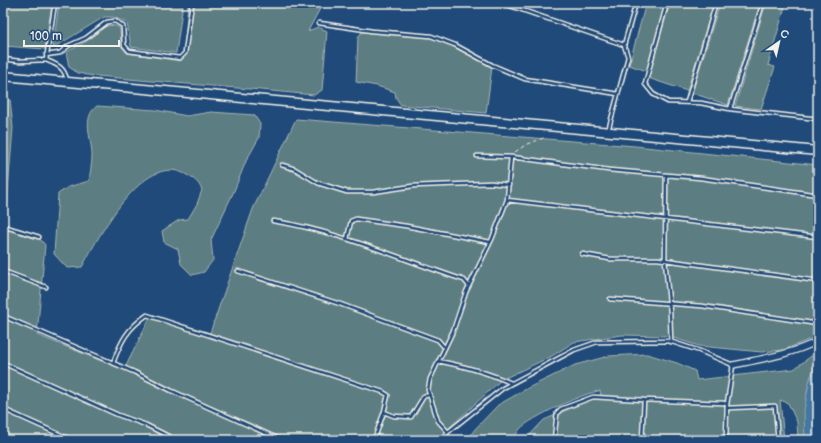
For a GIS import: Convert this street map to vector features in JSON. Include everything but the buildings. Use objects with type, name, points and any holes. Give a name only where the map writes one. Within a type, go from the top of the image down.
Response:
[{"type":"main road","points":[[3,76],[818,151]]},
{"type":"street","points":[[733,365],[771,357],[818,342]]},
{"type":"lane","points":[[46,60],[55,3]]},
{"type":"lane","points":[[46,55],[60,53],[68,46],[86,38],[107,22],[115,21],[123,26],[124,45],[129,51],[180,58],[185,53],[192,3]]},
{"type":"lane","points":[[502,3],[624,45]]},
{"type":"lane","points":[[608,131],[628,57],[624,45],[636,3]]},
{"type":"lane","points":[[667,3],[645,84],[653,94],[664,100],[675,103],[687,102],[730,109],[818,119]]},
{"type":"lane","points":[[687,102],[716,3]]},
{"type":"lane","points":[[730,109],[763,3]]},
{"type":"lane","points":[[319,23],[372,31],[431,36],[456,45],[492,65],[525,79],[618,94]]},
{"type":"lane","points":[[3,59],[46,60],[60,65],[65,72],[67,82]]},
{"type":"lane","points":[[477,156],[511,157],[818,195]]},
{"type":"lane","points":[[448,432],[438,421],[428,390],[430,379],[453,331],[469,286],[490,242],[507,200],[511,157]]},
{"type":"lane","points":[[282,165],[295,169],[318,183],[347,192],[373,192],[413,186],[491,183],[509,185]]},
{"type":"lane","points":[[666,175],[667,219],[665,260],[671,342]]},
{"type":"lane","points":[[507,200],[818,237]]},
{"type":"lane","points":[[347,239],[351,221],[356,219],[406,226],[490,242]]},
{"type":"lane","points":[[273,221],[307,226],[347,239],[464,280],[469,286]]},
{"type":"lane","points":[[3,226],[39,237]]},
{"type":"lane","points":[[582,254],[610,259],[665,260],[818,281]]},
{"type":"lane","points":[[3,271],[46,287]]},
{"type":"lane","points":[[238,271],[340,304],[438,340],[445,348]]},
{"type":"lane","points":[[610,299],[702,306],[818,324]]},
{"type":"lane","points":[[113,363],[121,342],[133,324],[147,315],[154,316],[190,330],[383,392],[388,395],[384,412],[374,440]]},
{"type":"lane","points":[[3,316],[113,363],[281,440]]},
{"type":"lane","points":[[442,440],[448,432],[503,388],[574,350],[597,342],[671,342],[700,350],[733,365],[727,406],[726,440]]},
{"type":"lane","points":[[438,361],[466,366],[491,374],[511,383]]},
{"type":"lane","points":[[3,363],[118,416],[146,425],[176,440]]},
{"type":"lane","points":[[384,412],[394,416],[411,417],[424,396],[430,395]]},
{"type":"lane","points":[[554,440],[557,413],[561,409],[593,397],[723,403],[727,406],[775,406],[778,440]]},
{"type":"lane","points":[[642,440],[644,400]]},
{"type":"lane","points":[[3,409],[72,440]]},
{"type":"path","points":[[511,157],[527,144],[546,137]]},
{"type":"green space","points":[[3,3],[52,3],[45,49],[3,46]]},
{"type":"green space","points":[[59,3],[183,3],[176,53],[131,47],[127,23],[113,17],[104,17],[53,48]]},
{"type":"green space","points":[[188,3],[323,3],[308,31],[318,27],[327,31],[322,90],[314,95],[115,78],[78,73],[69,67],[66,52],[86,42],[103,28],[111,25],[120,28],[121,46],[127,53],[181,61],[184,52]]},
{"type":"green space","points":[[646,3],[665,3],[647,71],[629,65]]},
{"type":"green space","points":[[670,3],[714,3],[687,91],[648,78]]},
{"type":"green space","points":[[720,3],[760,3],[728,105],[692,93]]},
{"type":"green space","points":[[766,3],[786,3],[768,65],[775,67],[761,109],[735,106]]},
{"type":"green space","points":[[362,32],[431,38],[452,46],[492,67],[486,113],[401,105],[396,98],[395,92],[377,86],[356,82],[358,37]]},
{"type":"green space","points":[[3,98],[10,99],[13,128],[5,227],[40,239],[45,245],[37,335],[124,370],[150,317],[210,333],[253,209],[296,119],[635,146],[818,165],[818,336],[783,350],[762,352],[699,346],[667,336],[622,335],[574,342],[552,356],[501,380],[436,440],[3,440]]},
{"type":"green space","points":[[97,106],[155,110],[187,116],[211,112],[254,115],[260,124],[259,138],[246,161],[211,240],[213,260],[204,272],[192,275],[181,264],[178,249],[164,242],[162,231],[179,220],[188,219],[197,204],[202,190],[197,182],[191,177],[169,170],[153,175],[138,186],[124,201],[99,237],[82,267],[67,268],[54,254],[58,194],[68,187],[89,181],[92,149],[88,122],[89,116]]},
{"type":"green space","points":[[818,351],[816,366],[810,378],[807,390],[805,440],[798,440],[797,422],[788,403],[780,400],[784,440],[525,440],[544,420],[601,395],[600,391],[593,392],[546,412],[520,429],[513,440],[467,440],[475,429],[498,405],[528,388],[575,365],[609,356],[647,354],[677,363],[695,371],[697,380],[794,369]]},
{"type":"water","points":[[818,365],[818,436],[811,436],[811,440],[805,440],[804,411],[809,382]]}]
